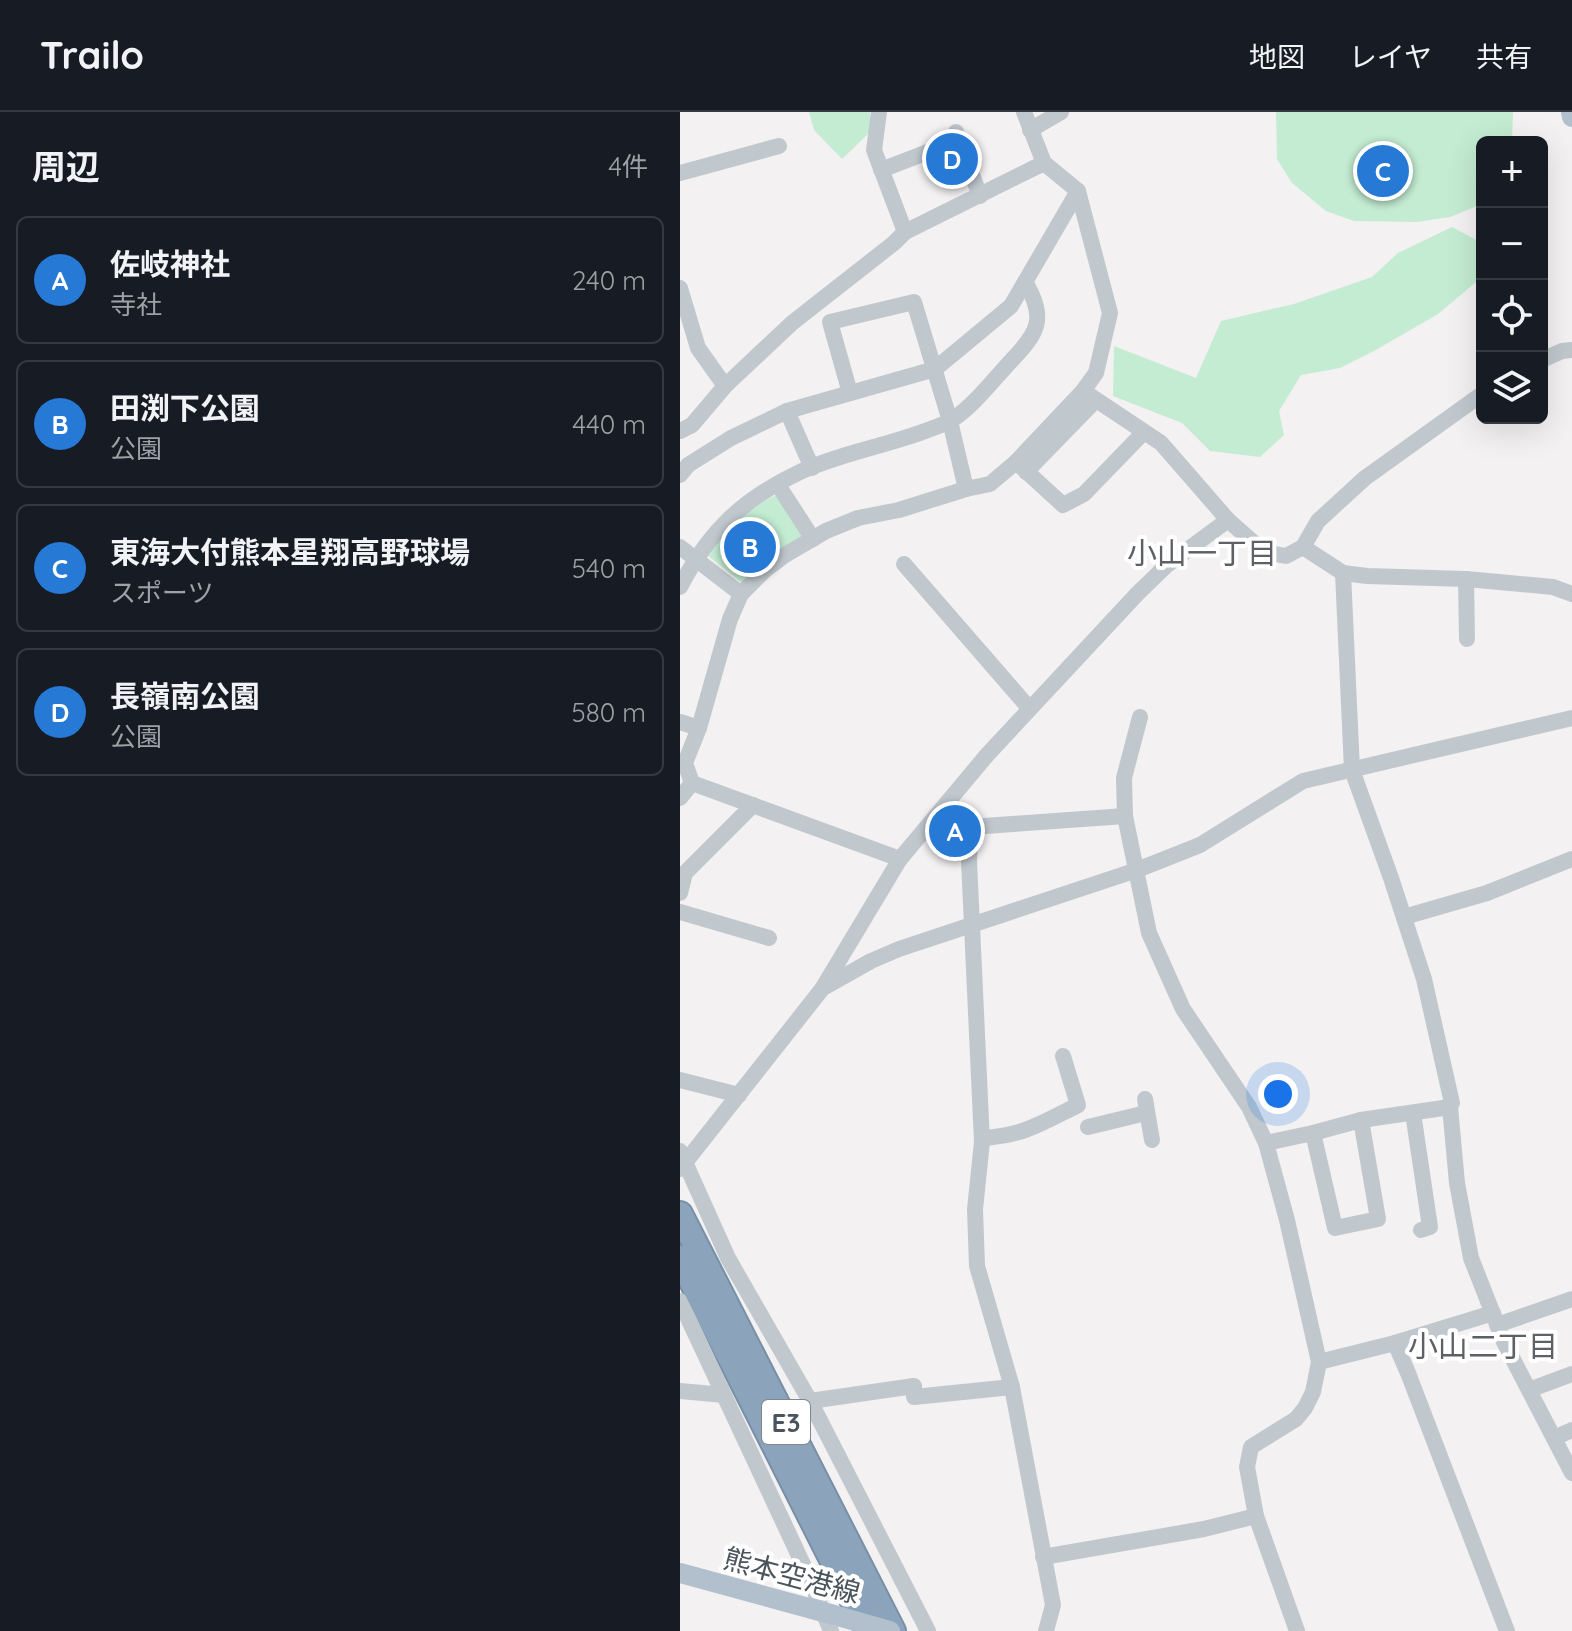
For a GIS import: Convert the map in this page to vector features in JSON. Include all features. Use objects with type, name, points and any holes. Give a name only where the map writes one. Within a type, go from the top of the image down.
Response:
[{"type":"highway","name":"E3","points":[[680,1214],[891,1631]]},
{"type":"highway","name":"E3","points":[[680,1258],[868,1631]]},
{"type":"main road","name":"熊本空港線","points":[[680,1573],[829,1619],[891,1631]]},
{"type":"street","points":[[879,112],[874,150],[905,232]]},
{"type":"street","points":[[692,783],[685,763],[699,728],[730,619],[741,594],[765,570],[826,531],[858,518],[899,510],[990,484],[1021,467],[1089,396],[1110,313],[1078,191],[1044,163],[1024,112]]},
{"type":"street","points":[[1030,130],[1061,112]]},
{"type":"street","points":[[881,170],[957,136],[980,196]]},
{"type":"street","points":[[680,173],[779,146]]},
{"type":"street","points":[[680,431],[692,425],[725,386],[792,323],[905,232],[1044,163]]},
{"type":"street","points":[[680,475],[688,465],[731,438],[787,411],[935,369],[1011,306],[1078,191]]},
{"type":"street","points":[[680,587],[714,533],[732,516],[778,485],[812,468],[902,440],[950,421],[964,411],[1013,359],[1036,329],[1036,306],[1025,282]]},
{"type":"street","points":[[680,288],[698,348],[725,386]]},
{"type":"street","points":[[850,393],[830,322],[914,302],[950,421],[966,489]]},
{"type":"street","points":[[1548,357],[1572,350]]},
{"type":"street","points":[[1089,396],[1161,443],[1228,520],[1264,552],[1286,556],[1303,547],[1318,521],[1365,478],[1476,398]]},
{"type":"street","points":[[787,411],[812,468]]},
{"type":"street","points":[[1021,467],[1063,505],[1084,494],[1144,432]]},
{"type":"street","points":[[778,485],[813,539]]},
{"type":"street","points":[[928,1631],[810,1401],[728,1258],[682,1161],[739,1095],[822,989],[900,859],[987,755],[1157,574],[1228,520]]},
{"type":"street","points":[[680,547],[741,594]]},
{"type":"street","points":[[1303,547],[1343,573],[1466,579],[1553,587],[1572,594]]},
{"type":"street","points":[[904,564],[1029,708]]},
{"type":"street","points":[[1343,573],[1352,770],[1424,979],[1452,1103],[1457,1183],[1471,1258],[1504,1342],[1572,1473]]},
{"type":"street","points":[[1466,579],[1467,639]]},
{"type":"street","points":[[1140,717],[1124,778],[1125,816],[1149,933],[1183,1009],[1249,1107],[1266,1143],[1319,1362],[1313,1392],[1305,1408],[1296,1419],[1251,1447],[1247,1467],[1256,1516],[1297,1631]]},
{"type":"street","points":[[822,989],[899,949],[1137,870],[1200,845],[1303,781],[1572,718]]},
{"type":"street","points":[[680,722],[699,728]]},
{"type":"street","points":[[680,798],[692,783]]},
{"type":"street","points":[[692,783],[900,859]]},
{"type":"street","points":[[680,893],[685,873],[753,805]]},
{"type":"street","points":[[943,808],[971,827],[1125,816]]},
{"type":"street","points":[[971,827],[969,861],[982,1138],[975,1209],[977,1266],[1012,1387],[1053,1605],[1046,1631]]},
{"type":"street","points":[[1404,917],[1487,893],[1572,859]]},
{"type":"street","points":[[680,912],[769,938]]},
{"type":"street","points":[[982,1138],[1035,1128],[1078,1105],[1063,1056]]},
{"type":"street","points":[[680,1080],[739,1095]]},
{"type":"street","points":[[1088,1127],[1145,1106],[1152,1140]]},
{"type":"street","points":[[1266,1143],[1361,1120],[1450,1107]]},
{"type":"street","points":[[1413,1113],[1431,1228]]},
{"type":"street","points":[[1313,1133],[1335,1228],[1378,1219],[1361,1120]]},
{"type":"street","points":[[1319,1362],[1572,1299]]},
{"type":"street","points":[[680,1301],[829,1619]]},
{"type":"street","points":[[1395,1343],[1507,1631]]},
{"type":"street","points":[[1529,1390],[1572,1374]]},
{"type":"street","points":[[810,1401],[914,1386],[914,1397],[1012,1387]]},
{"type":"street","points":[[680,1391],[724,1395]]},
{"type":"street","points":[[1554,1438],[1572,1430]]},
{"type":"street","points":[[1043,1557],[1204,1529],[1256,1516]]},
{"type":"green space","points":[[809,112],[870,112],[871,131],[842,159],[814,130]]},
{"type":"green space","points":[[1276,112],[1513,112],[1512,136],[1476,136],[1476,206],[1450,217],[1417,222],[1354,221],[1326,211],[1292,183],[1277,159]]},
{"type":"green space","points":[[1452,227],[1476,240],[1476,282],[1438,314],[1374,351],[1340,368],[1301,375],[1279,411],[1284,435],[1260,457],[1210,451],[1182,423],[1113,396],[1114,346],[1196,378],[1221,321],[1294,304],[1372,277],[1398,253]]},
{"type":"green space","points":[[774,496],[779,496],[802,535],[743,584],[706,554],[737,522]]},
{"type":"place","name":"長嶺南公園","points":[[952,159]]},
{"type":"place","name":"東海大付熊本星翔高野球場","points":[[1383,171]]},
{"type":"place","name":"田渕下公園","points":[[750,547]]},
{"type":"place","name":"佐岐神社","points":[[955,831]]},
{"type":"district","name":"小山一丁目","points":[[1202,553]]},
{"type":"district","name":"小山二丁目","points":[[1483,1346]]}]
